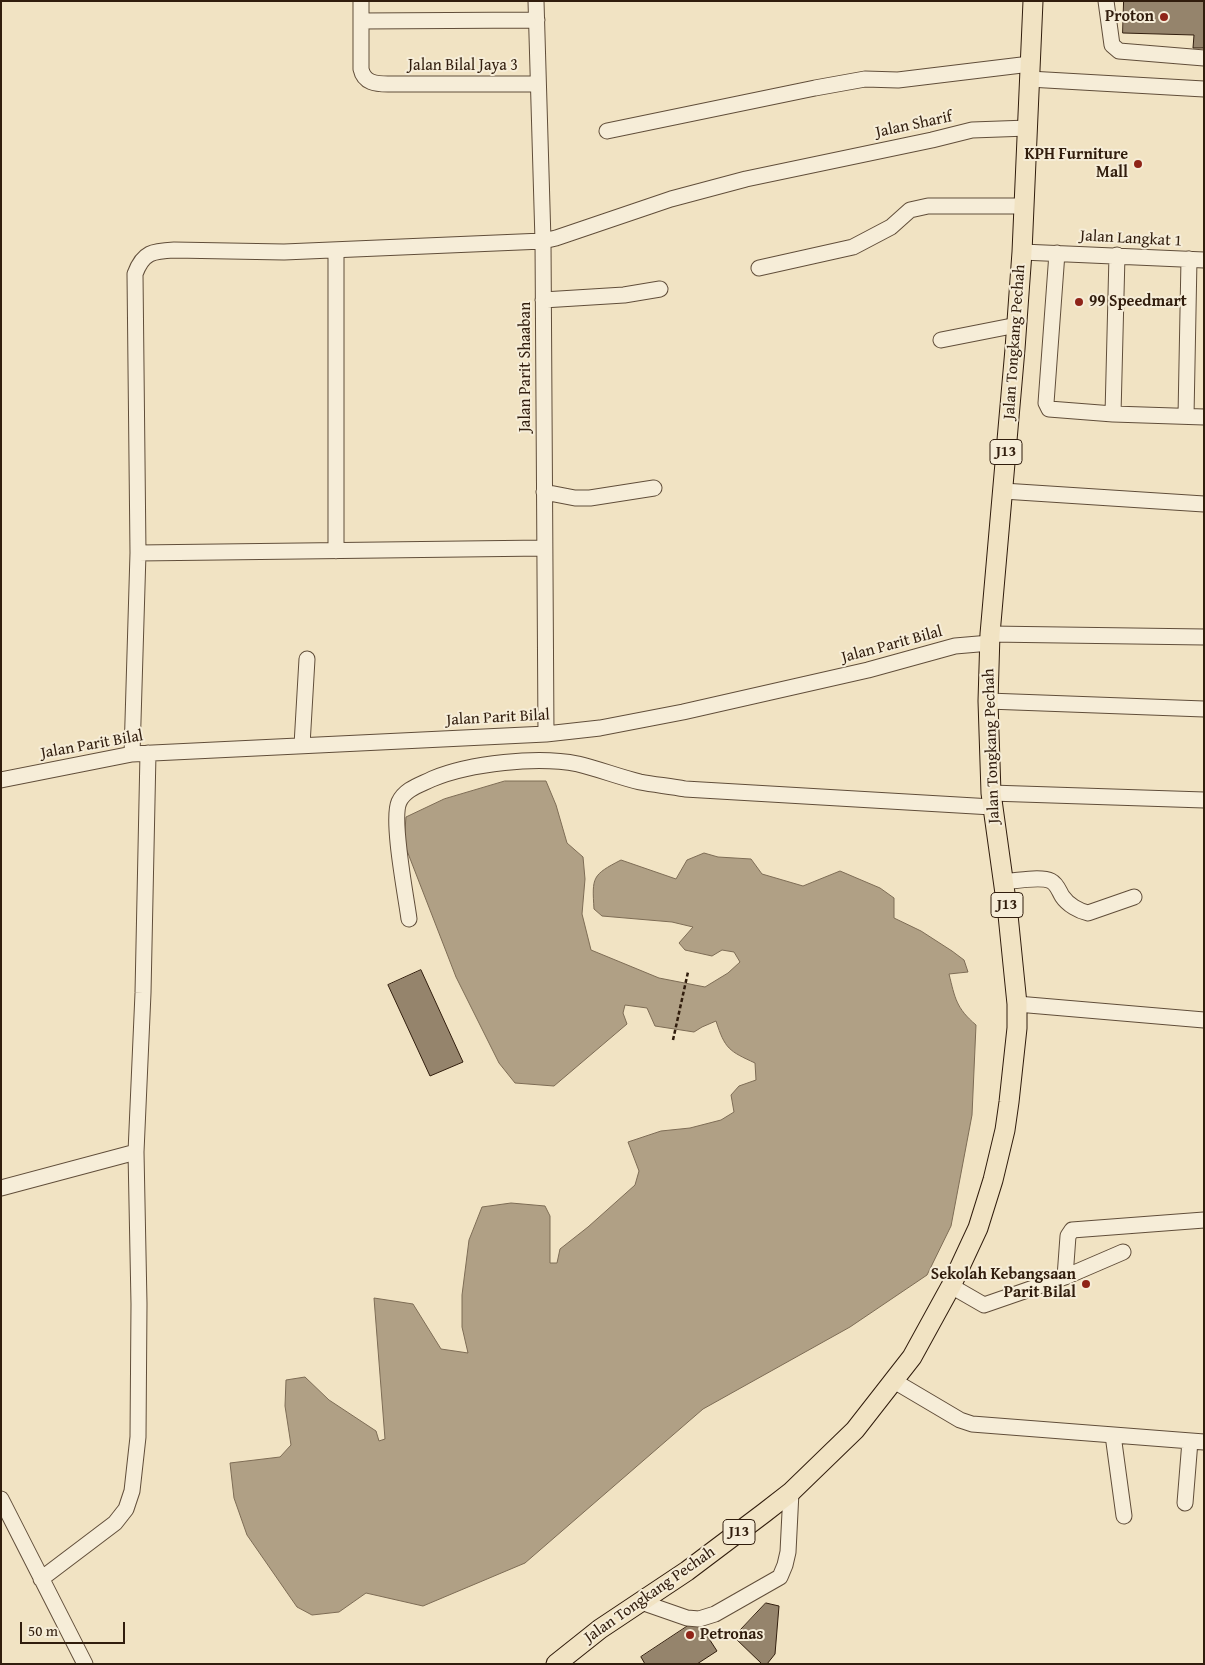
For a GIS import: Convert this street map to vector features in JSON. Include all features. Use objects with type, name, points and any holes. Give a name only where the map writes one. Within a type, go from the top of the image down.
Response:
[{"type":"main road","name":"Jalan Tongkang Pechah","points":[[561,1662],[600,1629],[687,1571],[791,1492],[855,1430],[912,1357],[951,1286],[978,1228],[993,1180],[1005,1130],[1012,1075],[1017,1004],[1008,915],[991,800],[988,702],[990,639],[1017,325],[1042,253],[1024,206],[1033,1]]},
{"type":"street","points":[[361,1],[361,21],[537,20]]},
{"type":"street","name":"Jalan Parit Shaaban","points":[[536,1],[538,84],[550,240],[551,300],[551,493],[544,548],[546,734]]},
{"type":"street","points":[[1106,1],[1112,45],[1119,51],[1204,58]]},
{"type":"street","name":"Jalan Bilal Jaya 3","points":[[361,21],[362,76],[376,84],[538,84]]},
{"type":"street","points":[[607,131],[865,79],[898,80],[1030,71],[1204,89]]},
{"type":"street","name":"Jalan Sharif","points":[[132,754],[138,553],[135,274],[139,263],[146,256],[159,251],[284,252],[550,240],[670,199],[809,164],[932,140],[972,130],[1028,128]]},
{"type":"street","points":[[759,268],[853,247],[891,227],[910,210],[928,206],[1024,206]]},
{"type":"street","points":[[336,250],[336,551]]},
{"type":"street","name":"Jalan Langkat 1","points":[[1113,414],[1054,410],[1049,409],[1046,403],[1042,253],[1196,260]]},
{"type":"street","points":[[1117,255],[1113,414],[1204,417]]},
{"type":"street","points":[[1186,416],[1196,260]]},
{"type":"street","points":[[551,300],[624,295],[660,289]]},
{"type":"street","points":[[941,340],[1017,325]]},
{"type":"street","points":[[551,493],[590,498],[654,488]]},
{"type":"street","points":[[1002,491],[1204,504]]},
{"type":"street","points":[[138,553],[544,548]]},
{"type":"street","name":"Jalan Parit Bilal","points":[[1,780],[132,754],[546,734],[600,728],[683,712],[868,670],[954,646],[990,639],[1204,637]]},
{"type":"street","points":[[302,745],[307,659]]},
{"type":"street","points":[[988,702],[1204,709]]},
{"type":"street","points":[[41,1579],[115,1523],[126,1509],[132,1491],[138,1437],[139,1304],[136,1152],[143,993],[148,753]]},
{"type":"street","points":[[409,919],[396,826],[399,802],[410,789],[444,774],[507,762],[547,761],[577,764],[642,782],[685,789],[991,800],[1204,800]]},
{"type":"street","points":[[1003,882],[1044,879],[1051,881],[1067,902],[1082,912],[1088,913],[1134,897]]},
{"type":"street","points":[[1017,1004],[1204,1020]]},
{"type":"street","points":[[1,1188],[136,1152]]},
{"type":"street","points":[[1065,1277],[1068,1236],[1072,1230],[1204,1220]]},
{"type":"street","points":[[951,1286],[984,1305],[1065,1277],[1123,1252]]},
{"type":"street","points":[[894,1380],[960,1420],[972,1424],[1197,1441],[1184,1503]]},
{"type":"street","points":[[1113,1435],[1124,1516]]},
{"type":"street","points":[[641,1602],[687,1618],[699,1619],[715,1614],[780,1576],[788,1552],[791,1492]]},
{"type":"street","points":[[1,1499],[85,1664]]},
{"type":"path","points":[[673,1040],[688,972]]},
{"type":"shaded area","points":[[505,781],[546,781],[556,805],[567,843],[583,857],[585,879],[582,914],[591,950],[659,978],[705,987],[728,973],[740,962],[734,952],[722,950],[712,956],[685,950],[679,943],[693,927],[672,922],[602,916],[594,909],[594,883],[604,869],[621,860],[676,879],[687,860],[704,853],[718,857],[751,859],[762,874],[803,886],[840,871],[880,888],[894,898],[894,918],[921,931],[964,960],[968,972],[949,974],[960,1008],[976,1025],[972,1115],[951,1226],[927,1275],[850,1327],[703,1409],[525,1563],[423,1606],[366,1593],[339,1612],[312,1615],[297,1607],[247,1535],[234,1498],[230,1463],[280,1457],[291,1445],[285,1406],[286,1380],[305,1377],[329,1400],[376,1431],[379,1441],[385,1439],[374,1298],[413,1304],[441,1349],[468,1353],[462,1327],[462,1295],[469,1240],[482,1207],[511,1203],[545,1206],[550,1216],[550,1263],[557,1263],[560,1249],[635,1185],[639,1171],[628,1142],[661,1131],[690,1128],[721,1120],[734,1112],[731,1095],[739,1086],[756,1080],[755,1063],[729,1048],[722,1038],[716,1021],[694,1032],[655,1026],[647,1008],[625,1005],[623,1013],[627,1024],[554,1086],[515,1083],[499,1063],[456,977],[404,843],[406,817],[444,799]]},
{"type":"building","name":"Proton","points":[[1124,1],[1204,1],[1204,48],[1193,48],[1194,35],[1123,33]]},
{"type":"building","points":[[421,970],[463,1062],[430,1076],[388,985]]},
{"type":"building","points":[[766,1603],[779,1606],[775,1654],[767,1664],[762,1664],[734,1637]]},
{"type":"building","name":"Petronas","points":[[697,1620],[717,1651],[697,1664],[645,1664],[641,1657]]},
{"type":"place","name":"Proton","points":[[1164,17]]},
{"type":"place","name":"KPH Furniture Mall","points":[[1138,164]]},
{"type":"place","name":"99 Speedmart","points":[[1079,302]]},
{"type":"place","name":"Sekolah Kebangsaan Parit Bilal","points":[[1086,1284]]},
{"type":"place","name":"Petronas","points":[[690,1635]]}]
